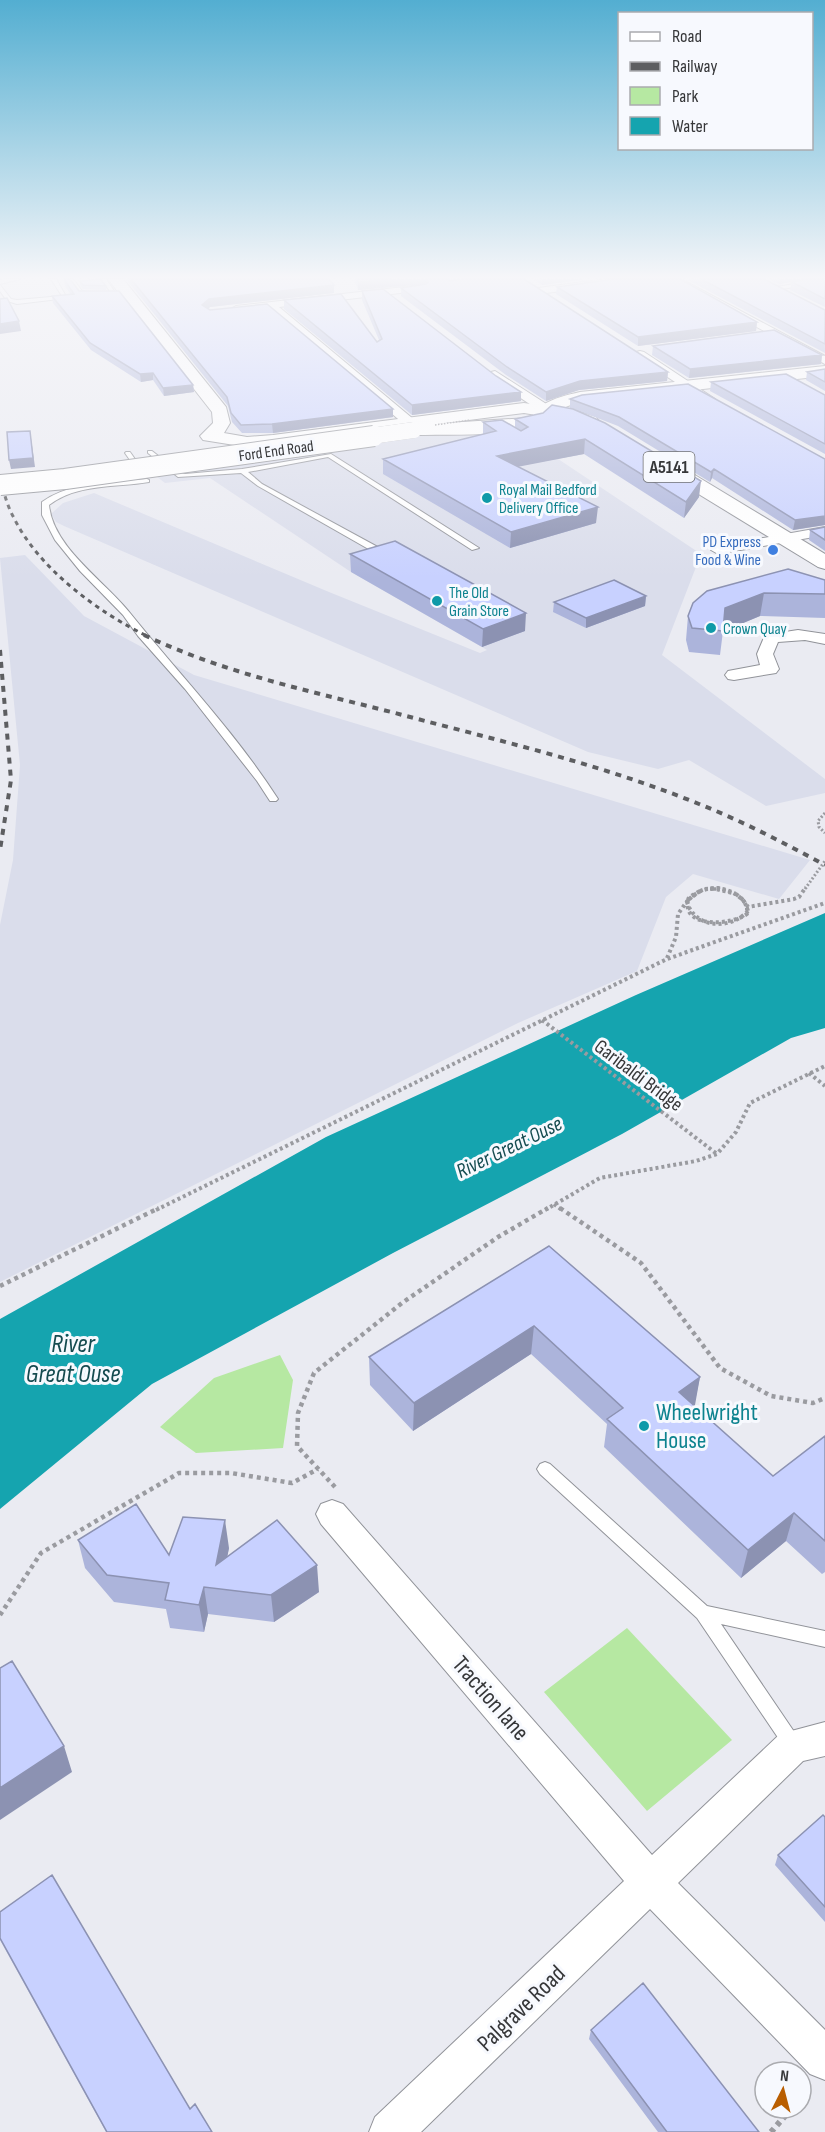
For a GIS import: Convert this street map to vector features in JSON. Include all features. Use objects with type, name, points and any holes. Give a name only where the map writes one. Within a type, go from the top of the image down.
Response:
[{"type":"main road","points":[[193,378],[220,411],[224,421],[222,427],[209,436],[247,442],[411,426],[502,409],[547,410],[577,416],[603,428]]},
{"type":"main road","name":"Ford End Road","points":[[0,485],[73,478],[411,426],[500,430],[531,423],[538,420],[547,410],[579,397],[754,378]]},
{"type":"main road","name":"A5141","points":[[652,457],[825,563]]},
{"type":"street","points":[[356,378],[411,426]]},
{"type":"street","points":[[502,378],[547,410]]},
{"type":"street","points":[[676,378],[717,404]]},
{"type":"street","points":[[791,378],[805,387]]},
{"type":"street","points":[[718,550],[825,531]]},
{"type":"street","points":[[734,675],[770,669],[765,654],[771,639],[787,634],[818,636],[825,639]]},
{"type":"street","name":"Traction lane","points":[[332,1514],[651,1883]]},
{"type":"street","name":"Palgrave Road","points":[[390,2132],[651,1883],[809,1742]]},
{"type":"street","points":[[651,1883],[825,2059]]},
{"type":"lane","points":[[150,452],[178,475],[185,476],[242,471],[329,455],[476,548]]},
{"type":"lane","points":[[128,453],[148,482],[92,487],[57,496],[45,504],[46,516],[58,538],[83,569],[126,613],[141,634],[188,687],[261,780],[273,799]]},
{"type":"lane","points":[[242,471],[261,485],[382,553]]},
{"type":"lane","points":[[82,474],[92,487]]},
{"type":"lane","points":[[545,1469],[703,1613],[809,1742]]},
{"type":"lane","points":[[703,1613],[825,1639]]},
{"type":"path","points":[[820,826],[824,813]]},
{"type":"path","points":[[689,898],[688,908],[698,917],[714,923],[748,907],[799,897],[825,861]]},
{"type":"path","points":[[667,959],[676,937],[678,914],[689,898],[705,890],[726,890],[742,909]]},
{"type":"path","points":[[705,890],[726,890]]},
{"type":"path","points":[[0,1286],[667,959],[825,903]]},
{"type":"path","name":"Garibaldi Bridge","points":[[542,1020],[717,1154]]},
{"type":"path","points":[[332,1514],[343,1508],[342,1495],[297,1446],[298,1413],[314,1373],[402,1303],[498,1238],[554,1204],[600,1178],[696,1161],[717,1154],[736,1132],[750,1103],[825,1066]]},
{"type":"path","points":[[808,1073],[825,1086]]},
{"type":"path","points":[[554,1204],[641,1263],[720,1368],[771,1396],[813,1403],[825,1398]]},
{"type":"path","points":[[0,1615],[41,1553],[179,1473],[231,1473],[292,1483],[318,1469]]},
{"type":"path","points":[[771,2132],[782,2120]]},
{"type":"shaded area","points":[[519,433],[701,554],[662,655],[825,779],[825,793],[766,806],[689,760],[658,769],[588,752],[64,526],[56,522],[51,514],[63,503],[94,493],[480,653],[487,650],[351,572],[210,478],[165,483],[148,470],[421,434]]},
{"type":"shaded area","points":[[25,555],[84,616],[194,675],[810,860],[779,899],[693,874],[666,897],[637,971],[518,1023],[0,1282],[0,925],[13,860],[20,765],[0,558]]},
{"type":"green space","points":[[280,1355],[293,1380],[283,1448],[196,1453],[160,1427],[214,1378]]},
{"type":"green space","points":[[627,1628],[732,1740],[647,1811],[544,1692]]},
{"type":"water","name":"River Great Ouse","points":[[825,913],[825,1028],[791,1038],[622,1134],[393,1253],[152,1384],[0,1509],[0,1319],[326,1137],[636,995]]},
{"type":"building","points":[[157,378],[188,378],[193,385],[163,388]]},
{"type":"building","points":[[212,378],[356,378],[393,409],[272,424],[241,425],[231,413],[227,397]]},
{"type":"building","points":[[380,378],[500,378],[521,392],[412,405]]},
{"type":"building","points":[[525,378],[605,378],[580,381],[546,392]]},
{"type":"building","points":[[744,378],[794,378],[825,395],[825,444],[711,382]]},
{"type":"building","points":[[688,384],[825,459],[825,516],[795,520],[714,469],[711,472],[619,417],[570,399],[582,395]]},
{"type":"building","points":[[552,405],[573,409],[605,423],[701,481],[686,502],[585,439],[497,456],[598,507],[511,532],[383,459],[496,431],[483,422],[502,420],[521,431],[528,427],[515,419],[543,413]]},
{"type":"building","points":[[30,431],[33,458],[9,460],[7,432]]},
{"type":"building","points":[[825,527],[825,540],[810,530]]},
{"type":"building","points":[[395,541],[526,613],[483,629],[350,554]]},
{"type":"building","points":[[788,569],[825,580],[825,594],[764,593],[725,608],[723,631],[692,628],[688,616],[693,603],[707,591]]},
{"type":"building","points":[[614,580],[646,596],[586,618],[554,602]]},
{"type":"building","name":"Wheelwright House","points":[[549,1246],[700,1377],[679,1392],[773,1476],[825,1436],[825,1541],[794,1513],[748,1550],[607,1419],[623,1408],[534,1326],[414,1403],[369,1357]]},
{"type":"building","points":[[136,1504],[169,1555],[183,1517],[225,1520],[216,1565],[277,1520],[317,1565],[271,1595],[204,1587],[199,1605],[165,1600],[169,1583],[107,1575],[78,1540]]},
{"type":"building","points":[[12,1661],[64,1746],[0,1788],[0,1668]]},
{"type":"building","points":[[823,1815],[825,1817],[825,1907],[778,1855]]},
{"type":"building","points":[[52,1875],[190,2109],[195,2104],[212,2132],[107,2132],[0,1938],[0,1912]]},
{"type":"building","points":[[643,1983],[759,2132],[667,2132],[591,2030]]},
{"type":"railway","points":[[0,479],[9,509],[38,555],[90,602],[147,636]]},
{"type":"railway","points":[[144,635],[236,671],[510,743],[624,777],[731,818],[825,865]]},
{"type":"railway","points":[[0,650],[11,780],[0,850]]},
{"type":"place","name":"Royal Mail Bedford Delivery Office","points":[[487,498]]},
{"type":"place","name":"PD Express Food & Wine","points":[[773,550]]},
{"type":"place","name":"The Old Grain Store","points":[[437,601]]},
{"type":"place","name":"Crown Quay","points":[[711,628]]},
{"type":"place","name":"Wheelwright House","points":[[644,1426]]}]
